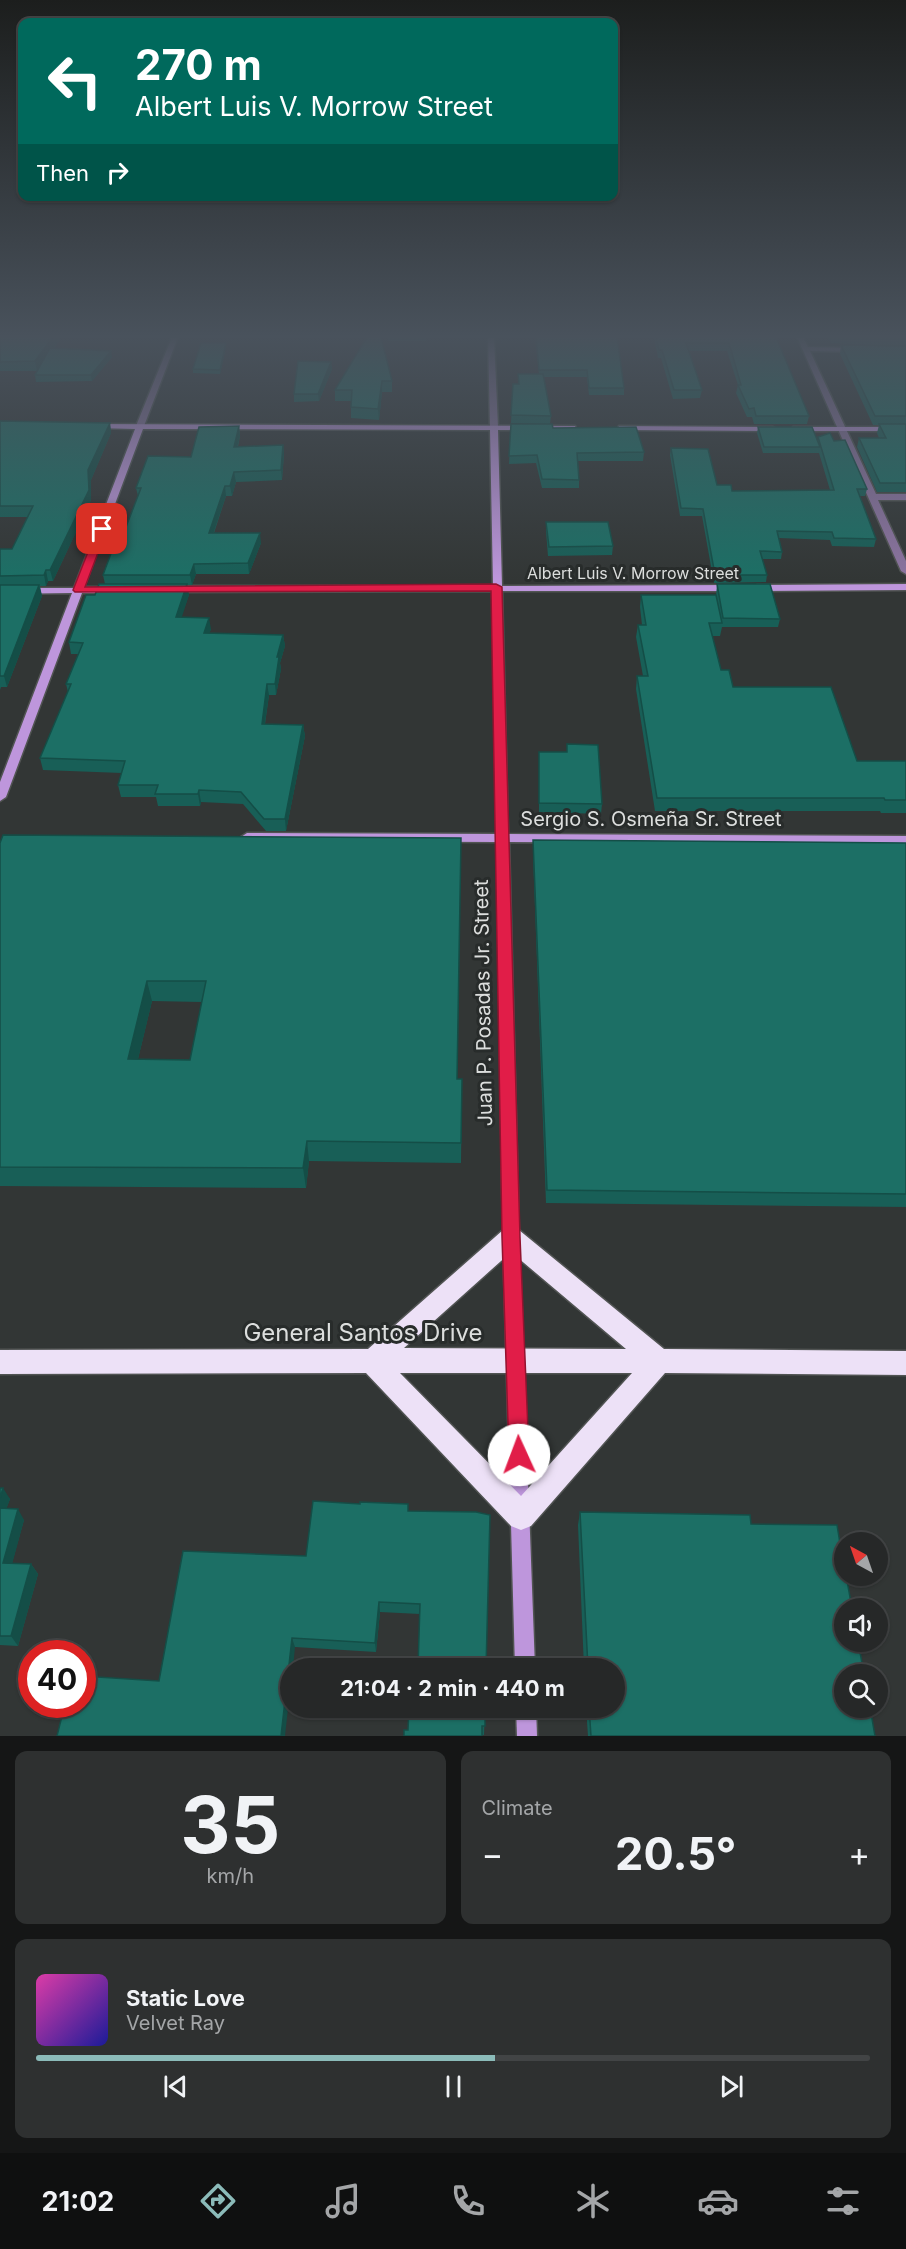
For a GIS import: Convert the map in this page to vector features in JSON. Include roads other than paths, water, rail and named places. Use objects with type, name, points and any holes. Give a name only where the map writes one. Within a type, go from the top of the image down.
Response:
[{"type":"highway","points":[[511,1237],[659,1361],[521,1516],[372,1361],[511,1237]]},
{"type":"highway","name":"General Santos Drive","points":[[0,1362],[516,1360],[906,1363]]},
{"type":"street","points":[[0,797],[143,418]]},
{"type":"street","name":"Juan P. Posadas Jr. Street","points":[[494,418],[511,1237],[525,1658]]},
{"type":"street","points":[[835,418],[906,571]]},
{"type":"street","points":[[82,426],[578,428]]},
{"type":"street","points":[[614,428],[780,429]]},
{"type":"street","points":[[792,429],[906,429]]},
{"type":"street","points":[[873,498],[906,497]]},
{"type":"street","name":"Albert Luis V. Morrow Street","points":[[162,590],[906,587]]},
{"type":"street","points":[[0,591],[126,590]]},
{"type":"street","name":"Sergio S. Osmeña Sr. Street","points":[[234,837],[906,840]]},
{"type":"street","points":[[526,1718],[527,1736]]}]
